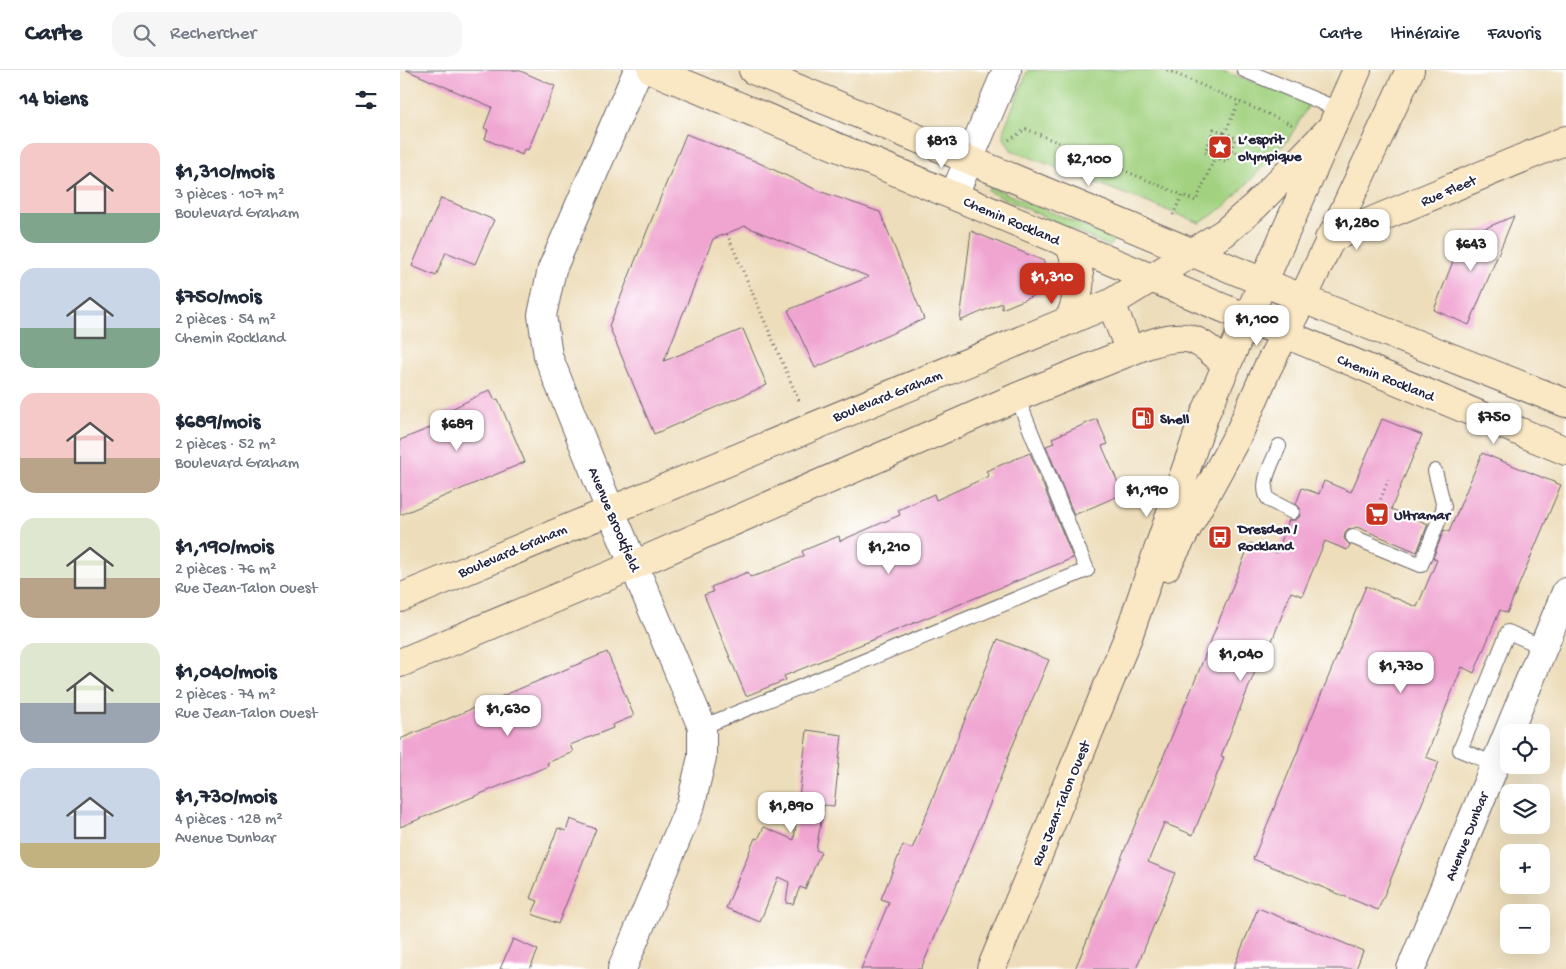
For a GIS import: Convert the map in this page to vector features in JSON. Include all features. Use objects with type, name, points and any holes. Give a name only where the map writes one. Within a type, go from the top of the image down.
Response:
[{"type":"street","name":"Avenue Brookfield","points":[[622,969],[691,804],[702,757],[702,727],[548,356],[542,315],[552,269],[638,70]]},
{"type":"street","name":"Chemin Rockland","points":[[652,70],[954,195],[1150,280],[1566,452]]},
{"type":"street","points":[[753,70],[1264,283],[1566,403]]},
{"type":"street","points":[[954,195],[1007,70]]},
{"type":"street","name":"Rue Jean-Talon Ouest","points":[[991,969],[1128,637],[1205,414],[1225,364],[1264,283],[1357,70]]},
{"type":"street","name":"Rue Jean-Talon Ouest","points":[[1128,637],[1240,431],[1410,70]]},
{"type":"street","name":"Boulevard Graham","points":[[400,598],[610,509],[1111,303],[1214,240],[1255,206],[1336,118]]},
{"type":"street","name":"Rue Fleet","points":[[1329,239],[1566,140]]},
{"type":"street","points":[[1069,244],[1077,263],[1081,282],[1069,321]]},
{"type":"street","points":[[1111,303],[1130,351]]},
{"type":"street","points":[[400,663],[634,564],[1017,397],[1130,351],[1162,340],[1190,338],[1204,344],[1225,364]]},
{"type":"street","name":"Avenue Dunbar","points":[[1411,969],[1566,592]]},
{"type":"lane","points":[[1244,70],[1336,118]]},
{"type":"lane","points":[[702,727],[1088,570],[1017,397]]},
{"type":"lane","points":[[1279,446],[1264,489],[1268,500],[1292,512]]},
{"type":"lane","points":[[1353,537],[1420,565],[1444,508],[1435,471]]},
{"type":"lane","points":[[1495,764],[1460,750],[1504,641],[1508,632],[1543,647]]},
{"type":"path","points":[[1167,70],[1302,130]]},
{"type":"path","points":[[1225,133],[1239,101]]},
{"type":"path","points":[[1002,145],[1026,129],[1196,201],[1215,157]]},
{"type":"path","points":[[1214,129],[1236,138],[1231,150],[1226,162],[1205,152],[1214,129]]},
{"type":"path","points":[[1231,150],[1263,165]]},
{"type":"path","points":[[1162,240],[1182,195]]},
{"type":"path","points":[[727,234],[801,406]]},
{"type":"path","points":[[1379,504],[1388,480]]},
{"type":"green space","points":[[1028,70],[1220,70],[1310,103],[1288,140],[1226,206],[1200,223],[1011,150],[1004,138],[1004,129]]},
{"type":"green space","points":[[990,187],[1114,238],[1110,247],[988,191]]},
{"type":"building","points":[[406,70],[518,70],[555,86],[528,150],[524,149],[522,155],[485,139],[488,130],[484,128],[492,107]]},
{"type":"building","points":[[686,134],[755,161],[819,191],[880,212],[924,319],[815,368],[788,310],[869,277],[745,226],[713,239],[664,361],[743,329],[767,385],[654,434],[609,326]]},
{"type":"building","points":[[441,198],[494,220],[475,264],[446,252],[436,276],[412,266]]},
{"type":"building","points":[[1514,216],[1469,325],[1434,310],[1462,238]]},
{"type":"building","points":[[971,231],[1044,261],[1045,291],[1002,309],[1002,303],[960,321]]},
{"type":"building","points":[[490,390],[495,400],[498,399],[525,462],[400,515],[400,440],[440,424],[437,416]]},
{"type":"building","points":[[1097,419],[1108,444],[1102,446],[1123,494],[1074,515],[1046,446],[1054,443],[1052,438]]},
{"type":"building","points":[[1382,419],[1422,435],[1391,509],[1428,524],[1417,552],[1357,527],[1345,533],[1344,539],[1350,545],[1347,550],[1325,541],[1302,596],[1291,592],[1272,641],[1268,639],[1221,756],[1224,757],[1193,835],[1164,823],[1148,862],[1175,873],[1136,969],[1075,969],[1250,543],[1277,553],[1289,520],[1296,520],[1300,516],[1300,508],[1296,504],[1302,488],[1319,494],[1324,481],[1351,492]]},
{"type":"building","points":[[1030,453],[1073,558],[784,676],[786,680],[746,696],[704,595],[713,592],[711,587],[748,572],[750,577],[761,574],[804,556],[802,551],[839,536],[840,541],[900,515],[898,510],[934,494],[936,500],[989,476],[986,471]]},
{"type":"building","points":[[1482,453],[1561,485],[1507,613],[1500,610],[1474,673],[1462,667],[1426,757],[1439,762],[1378,910],[1253,859],[1366,586],[1417,607],[1437,560],[1433,558],[1444,530],[1449,532]]},
{"type":"building","points":[[998,639],[1049,660],[977,836],[921,969],[861,969],[889,902],[881,899],[903,845],[912,849]]},
{"type":"building","points":[[607,652],[634,716],[612,725],[613,728],[570,745],[573,752],[547,763],[548,766],[400,827],[400,739]]},
{"type":"building","points":[[807,730],[842,735],[834,806],[824,805],[816,850],[821,852],[805,889],[800,887],[793,904],[786,903],[789,882],[778,877],[760,922],[726,908],[755,838],[758,839],[764,827],[794,840]]},
{"type":"building","points":[[570,819],[596,829],[558,924],[532,914],[538,901],[530,898],[558,828],[566,831]]},
{"type":"building","points":[[1258,908],[1363,951],[1356,969],[1233,969]]},
{"type":"building","points":[[513,939],[538,950],[530,969],[500,969]]},
{"type":"place","name":"L’esprit olympique","points":[[1220,147]]},
{"type":"place","name":"Shell","points":[[1143,418]]},
{"type":"place","name":"Ultramar","points":[[1377,514]]},
{"type":"place","name":"Dresden / Rockland","points":[[1220,537]]}]
